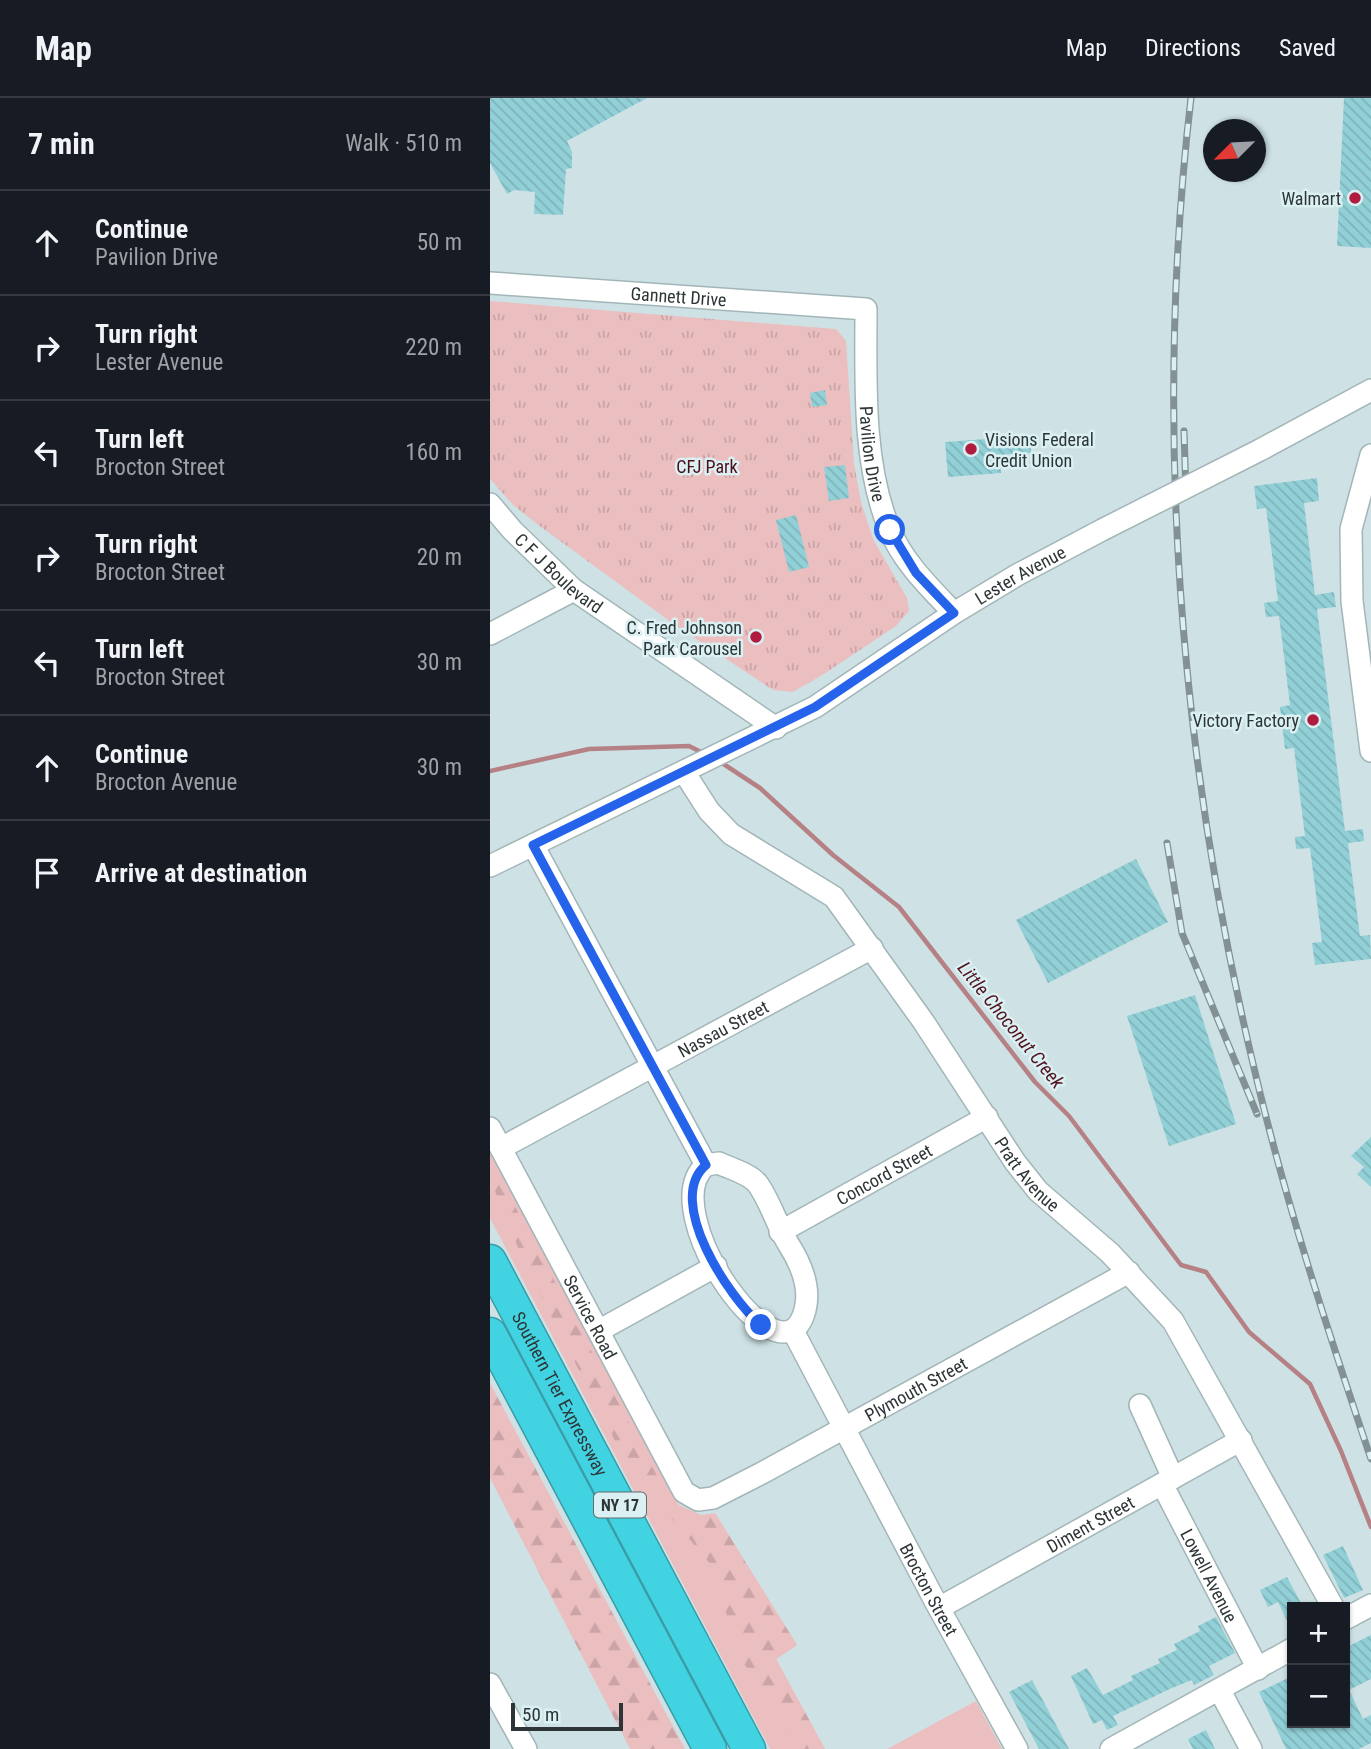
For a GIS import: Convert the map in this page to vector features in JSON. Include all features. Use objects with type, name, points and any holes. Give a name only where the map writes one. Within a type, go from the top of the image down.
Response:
[{"type":"highway","name":"Southern Tier Expressway","points":[[490,1261],[748,1749]]},
{"type":"highway","name":"Southern Tier Expressway","points":[[490,1334],[710,1749]]},
{"type":"street","name":"Gannett Drive","points":[[490,283],[866,309]]},
{"type":"street","name":"Pavilion Drive","points":[[866,309],[870,422],[876,489],[890,530],[916,573],[954,613]]},
{"type":"street","name":"Lester Avenue","points":[[490,866],[815,707],[954,613],[1017,575],[1371,390]]},
{"type":"street","points":[[1371,455],[1351,529],[1352,601],[1366,681],[1371,751]]},
{"type":"street","name":"C F J Boulevard","points":[[490,503],[512,530],[574,590],[776,728]]},
{"type":"street","points":[[490,634],[574,590]]},
{"type":"street","name":"Pratt Avenue","points":[[688,770],[709,811],[731,834],[834,897],[872,948],[1038,1191],[1129,1272],[1173,1321],[1188,1343],[1330,1602]]},
{"type":"street","points":[[533,845],[706,1165]]},
{"type":"street","name":"Nassau Street","points":[[501,1149],[872,948]]},
{"type":"street","name":"Concord Street","points":[[780,1232],[987,1117]]},
{"type":"street","name":"Service Road","points":[[490,1128],[684,1492],[698,1500]]},
{"type":"street","points":[[719,1163],[757,1184],[780,1232],[800,1263],[807,1291],[806,1309],[799,1327],[782,1334],[744,1311],[716,1266],[691,1209],[694,1177],[706,1165],[719,1163]]},
{"type":"street","points":[[600,1330],[716,1266]]},
{"type":"street","name":"Plymouth Street","points":[[698,1500],[713,1497],[762,1473],[1129,1272]]},
{"type":"street","name":"Brocton Street","points":[[793,1331],[939,1608],[1017,1749]]},
{"type":"street","name":"Lowell Avenue","points":[[1140,1405],[1168,1480],[1258,1668]]},
{"type":"street","name":"Diment Street","points":[[939,1608],[1241,1440]]},
{"type":"street","points":[[1350,1616],[1371,1605]]},
{"type":"street","points":[[1111,1749],[1287,1652]]},
{"type":"street","points":[[490,1684],[526,1749]]},
{"type":"street","points":[[1220,1691],[1251,1749]]},
{"type":"green space","name":"CFJ Park","points":[[490,301],[836,329],[846,341],[854,464],[861,502],[873,539],[907,598],[909,611],[896,626],[824,674],[793,692],[773,690],[675,625],[541,527],[513,505],[490,479]]},
{"type":"green space","points":[[490,1151],[679,1505],[701,1515],[715,1513],[797,1645],[776,1659],[825,1749],[770,1749],[490,1218]]},
{"type":"green space","points":[[490,1159],[668,1497],[687,1515],[704,1520],[715,1513],[797,1645],[776,1659],[825,1749],[803,1749],[738,1655],[713,1567],[629,1468],[526,1267],[490,1179]]},
{"type":"green space","points":[[490,1383],[685,1749],[630,1749],[490,1478]]},
{"type":"green space","points":[[976,1701],[1002,1749],[887,1749]]},
{"type":"building","points":[[490,98],[647,98],[567,141],[572,152],[572,168],[566,169],[563,215],[534,214],[535,192],[514,190],[507,194],[490,163]]},
{"type":"building","name":"Walmart","points":[[1344,98],[1371,98],[1371,248],[1337,246]]},
{"type":"building","points":[[825,390],[827,405],[812,407],[810,393]]},
{"type":"building","points":[[1030,436],[1031,453],[999,455],[1001,473],[948,477],[945,442]]},
{"type":"building","points":[[845,465],[849,498],[829,501],[824,467]]},
{"type":"building","name":"Victory Factory","points":[[1317,478],[1319,501],[1304,503],[1315,595],[1334,592],[1336,607],[1317,609],[1345,831],[1363,829],[1364,841],[1348,843],[1360,936],[1370,935],[1371,959],[1315,965],[1312,943],[1322,942],[1310,848],[1296,849],[1295,837],[1305,836],[1294,748],[1285,749],[1280,707],[1290,705],[1279,616],[1266,617],[1264,603],[1278,601],[1266,508],[1257,509],[1254,486]]},
{"type":"building","points":[[796,515],[809,567],[789,572],[776,520]]},
{"type":"building","points":[[1136,859],[1168,922],[1048,983],[1016,920]]},
{"type":"building","points":[[1195,995],[1236,1124],[1169,1146],[1127,1016]]},
{"type":"building","points":[[1371,1137],[1371,1187],[1357,1174],[1364,1167],[1351,1156]]},
{"type":"building","points":[[1343,1546],[1363,1590],[1344,1598],[1323,1555]]},
{"type":"building","points":[[1287,1577],[1300,1602],[1287,1602],[1287,1621],[1278,1602],[1268,1607],[1260,1590]]},
{"type":"building","points":[[1216,1617],[1235,1653],[1209,1666],[1214,1675],[1194,1685],[1192,1680],[1172,1688],[1113,1716],[1118,1725],[1107,1730],[1102,1720],[1093,1724],[1071,1676],[1087,1668],[1103,1695],[1133,1680],[1131,1676],[1160,1663],[1158,1659],[1177,1650],[1174,1644],[1200,1631],[1198,1626]]},
{"type":"building","points":[[1371,1635],[1371,1679],[1350,1690],[1350,1665],[1350,1646]]},
{"type":"building","points":[[1287,1678],[1287,1728],[1350,1728],[1350,1692],[1363,1719],[1371,1715],[1371,1743],[1359,1749],[1286,1749],[1259,1692]]},
{"type":"building","points":[[1032,1680],[1069,1749],[1039,1749],[1009,1692]]},
{"type":"building","points":[[1206,1730],[1215,1749],[1193,1749],[1188,1739]]},
{"type":"waterway","name":"Little Choconut Creek","points":[[490,771],[589,749],[689,746],[705,754]]},
{"type":"waterway","name":"Little Choconut Creek","points":[[719,761],[760,788],[833,855],[899,907],[1035,1082],[1069,1116],[1181,1265],[1206,1272],[1249,1332],[1310,1384],[1341,1451],[1371,1527]]},
{"type":"railway","points":[[1191,98],[1180,220],[1174,342],[1180,588],[1191,710],[1229,953],[1255,1072],[1294,1219],[1371,1459]]},
{"type":"railway","points":[[1184,431],[1186,494]]},
{"type":"railway","points":[[1167,843],[1182,933],[1257,1114]]},
{"type":"place","name":"Walmart","points":[[1355,198]]},
{"type":"place","name":"Visions Federal Credit Union","points":[[971,449]]},
{"type":"place","name":"C. Fred Johnson Park Carousel","points":[[756,637]]},
{"type":"place","name":"Victory Factory","points":[[1313,720]]},
{"type":"route","points":[[761,1325],[744,1311],[716,1266],[701,1238],[691,1209],[694,1177],[706,1165],[533,845],[815,707],[954,613],[916,573],[890,530]]}]
